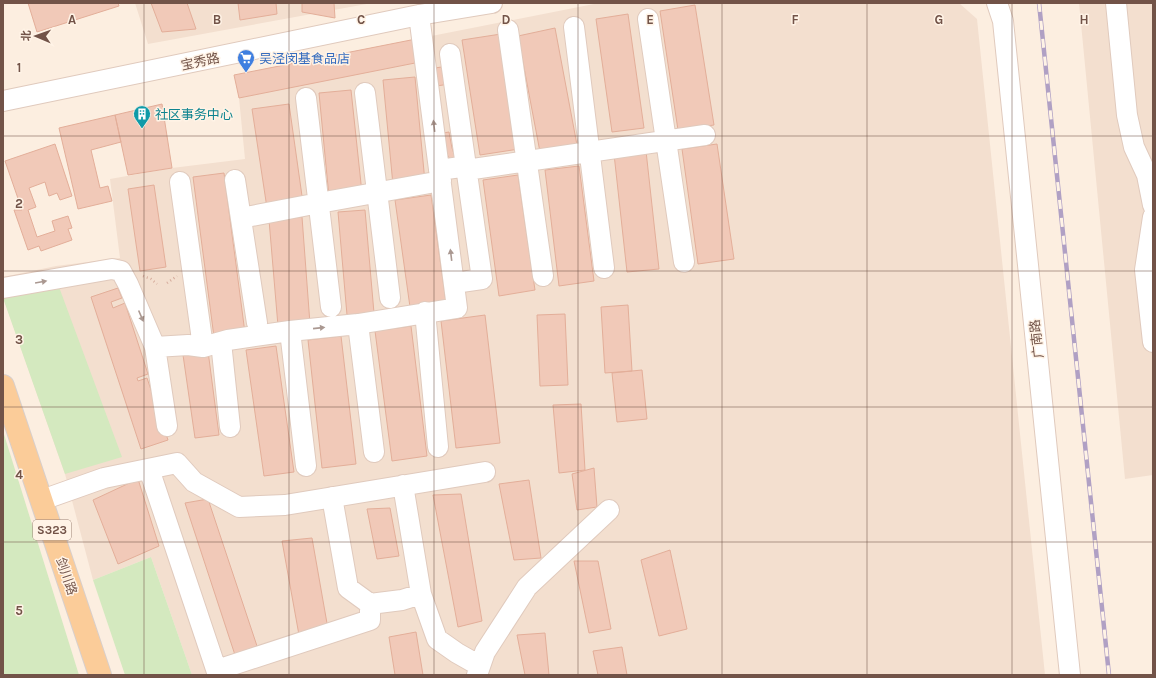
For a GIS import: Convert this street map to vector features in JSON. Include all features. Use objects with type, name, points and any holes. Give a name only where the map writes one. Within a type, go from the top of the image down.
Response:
[{"type":"main road","name":"剑川路","points":[[3,386],[100,675]]},
{"type":"street","name":"宝秀路","points":[[3,101],[419,16],[492,3]]},
{"type":"street","name":"广南路","points":[[997,3],[1003,21],[1070,675]]},
{"type":"street","points":[[1116,3],[1127,115],[1134,147],[1147,175],[1153,205]]},
{"type":"street","points":[[155,347],[212,344],[228,340],[290,331],[358,324],[425,312],[458,308],[419,16]]},
{"type":"street","points":[[648,19],[684,262]]},
{"type":"street","points":[[574,27],[604,268]]},
{"type":"street","points":[[508,30],[543,276]]},
{"type":"street","points":[[450,54],[482,278],[454,284]]},
{"type":"street","points":[[365,93],[390,298]]},
{"type":"street","points":[[306,98],[331,307]]},
{"type":"street","points":[[241,218],[377,192],[440,176],[461,167],[473,169],[704,135]]},
{"type":"street","points":[[235,180],[257,323]]},
{"type":"street","points":[[180,182],[230,427]]},
{"type":"street","points":[[1153,217],[1145,270],[1153,342]]},
{"type":"street","points":[[3,288],[112,269],[121,271],[155,347],[168,426]]},
{"type":"street","points":[[425,312],[438,448]]},
{"type":"street","points":[[358,324],[374,452]]},
{"type":"street","points":[[290,331],[306,466]]},
{"type":"street","points":[[42,500],[104,478],[177,462],[194,482],[239,507],[285,505],[485,472]]},
{"type":"street","points":[[149,469],[218,673],[370,620],[370,604]]},
{"type":"street","points":[[403,485],[421,594],[437,638],[478,670],[484,652],[527,587],[609,510]]},
{"type":"street","points":[[332,497],[348,588],[370,604],[402,600],[421,594]]},
{"type":"shaded area","points":[[135,3],[372,3],[148,44]]},
{"type":"shaded area","points":[[599,3],[959,3],[977,19],[1045,675],[192,675],[151,557],[93,580],[65,474],[3,297],[3,277],[56,266],[120,258],[110,179],[172,168],[245,159],[239,98],[234,75]]},
{"type":"shaded area","points":[[1079,3],[1153,3],[1153,475],[1125,479]]},
{"type":"green space","points":[[59,287],[122,457],[65,474],[3,298]]},
{"type":"green space","points":[[3,431],[79,675],[4,675]]},
{"type":"green space","points":[[151,557],[192,675],[125,675],[93,580]]},
{"type":"building","points":[[28,3],[118,3],[119,6],[37,32]]},
{"type":"building","points":[[151,3],[187,3],[196,29],[162,32]]},
{"type":"building","points":[[238,3],[276,3],[277,14],[240,20]]},
{"type":"building","points":[[302,3],[334,3],[335,18],[302,12]]},
{"type":"building","points":[[695,5],[714,125],[678,130],[660,11]]},
{"type":"building","points":[[628,14],[644,128],[612,132],[596,19]]},
{"type":"building","points":[[555,28],[577,145],[540,152],[518,36]]},
{"type":"building","points":[[501,34],[519,149],[480,155],[462,40]]},
{"type":"building","points":[[416,39],[420,62],[239,98],[234,75]]},
{"type":"building","points":[[448,66],[450,84],[436,86],[435,68]]},
{"type":"building","points":[[415,77],[425,182],[393,185],[383,80]]},
{"type":"building","points":[[351,90],[362,193],[329,197],[319,93]]},
{"type":"building","name":"社区事务中心","points":[[162,104],[172,168],[128,175],[115,115]]},
{"type":"building","points":[[289,104],[303,203],[267,208],[252,109]]},
{"type":"building","points":[[115,115],[121,142],[91,150],[100,188],[108,186],[112,201],[78,209],[59,128]]},
{"type":"building","points":[[449,132],[454,154],[460,158],[450,159],[446,153],[443,133]]},
{"type":"building","points":[[55,144],[72,196],[60,200],[57,193],[49,196],[45,182],[29,188],[36,207],[28,210],[37,237],[55,231],[52,221],[68,216],[72,228],[68,229],[72,240],[41,251],[39,246],[28,250],[14,210],[22,210],[5,161]]},
{"type":"building","points":[[717,144],[734,259],[698,264],[682,149]]},
{"type":"building","points":[[646,151],[659,269],[627,272],[614,154]]},
{"type":"building","points":[[579,166],[594,281],[559,286],[545,170]]},
{"type":"building","points":[[224,173],[245,333],[214,337],[193,177]]},
{"type":"building","points":[[518,175],[535,290],[499,296],[483,180]]},
{"type":"building","points":[[154,185],[166,267],[140,271],[128,189]]},
{"type":"building","points":[[431,195],[446,302],[410,307],[395,200]]},
{"type":"building","points":[[365,210],[374,313],[347,315],[338,212]]},
{"type":"building","points":[[302,217],[310,324],[278,326],[269,220]]},
{"type":"building","points":[[118,288],[122,298],[111,302],[113,308],[125,303],[148,374],[137,378],[138,381],[147,378],[168,440],[141,449],[91,297]]},
{"type":"building","points":[[628,305],[632,371],[605,373],[601,307]]},
{"type":"building","points":[[565,314],[568,385],[540,386],[537,315]]},
{"type":"building","points":[[485,315],[500,443],[456,448],[441,321]]},
{"type":"building","points":[[411,326],[427,456],[392,461],[375,331]]},
{"type":"building","points":[[341,336],[356,464],[322,468],[308,340]]},
{"type":"building","points":[[276,346],[294,472],[264,476],[246,350]]},
{"type":"building","points":[[208,351],[219,435],[195,438],[183,355]]},
{"type":"building","points":[[642,370],[647,419],[617,422],[612,373]]},
{"type":"building","points":[[581,404],[585,470],[559,473],[553,405]]},
{"type":"building","points":[[594,468],[597,507],[577,510],[572,474]]},
{"type":"building","points":[[138,479],[159,546],[118,564],[93,500]]},
{"type":"building","points":[[529,480],[541,558],[514,560],[499,484]]},
{"type":"building","points":[[461,494],[482,621],[458,627],[433,495]]},
{"type":"building","points":[[208,499],[257,646],[235,655],[185,503]]},
{"type":"building","points":[[390,508],[399,556],[377,559],[367,509]]},
{"type":"building","points":[[312,538],[328,629],[299,635],[282,541]]},
{"type":"building","points":[[670,550],[687,629],[659,636],[641,560]]},
{"type":"building","points":[[574,561],[598,561],[611,629],[589,633]]},
{"type":"building","points":[[416,632],[423,675],[395,675],[389,637]]},
{"type":"building","points":[[545,633],[549,675],[525,675],[517,635]]},
{"type":"building","points":[[622,647],[627,675],[598,675],[593,651]]},
{"type":"railway","points":[[1039,3],[1109,675]]},
{"type":"place","name":"吴泾闵基食品店","points":[[246,73]]},
{"type":"place","name":"社区事务中心","points":[[142,129]]}]
